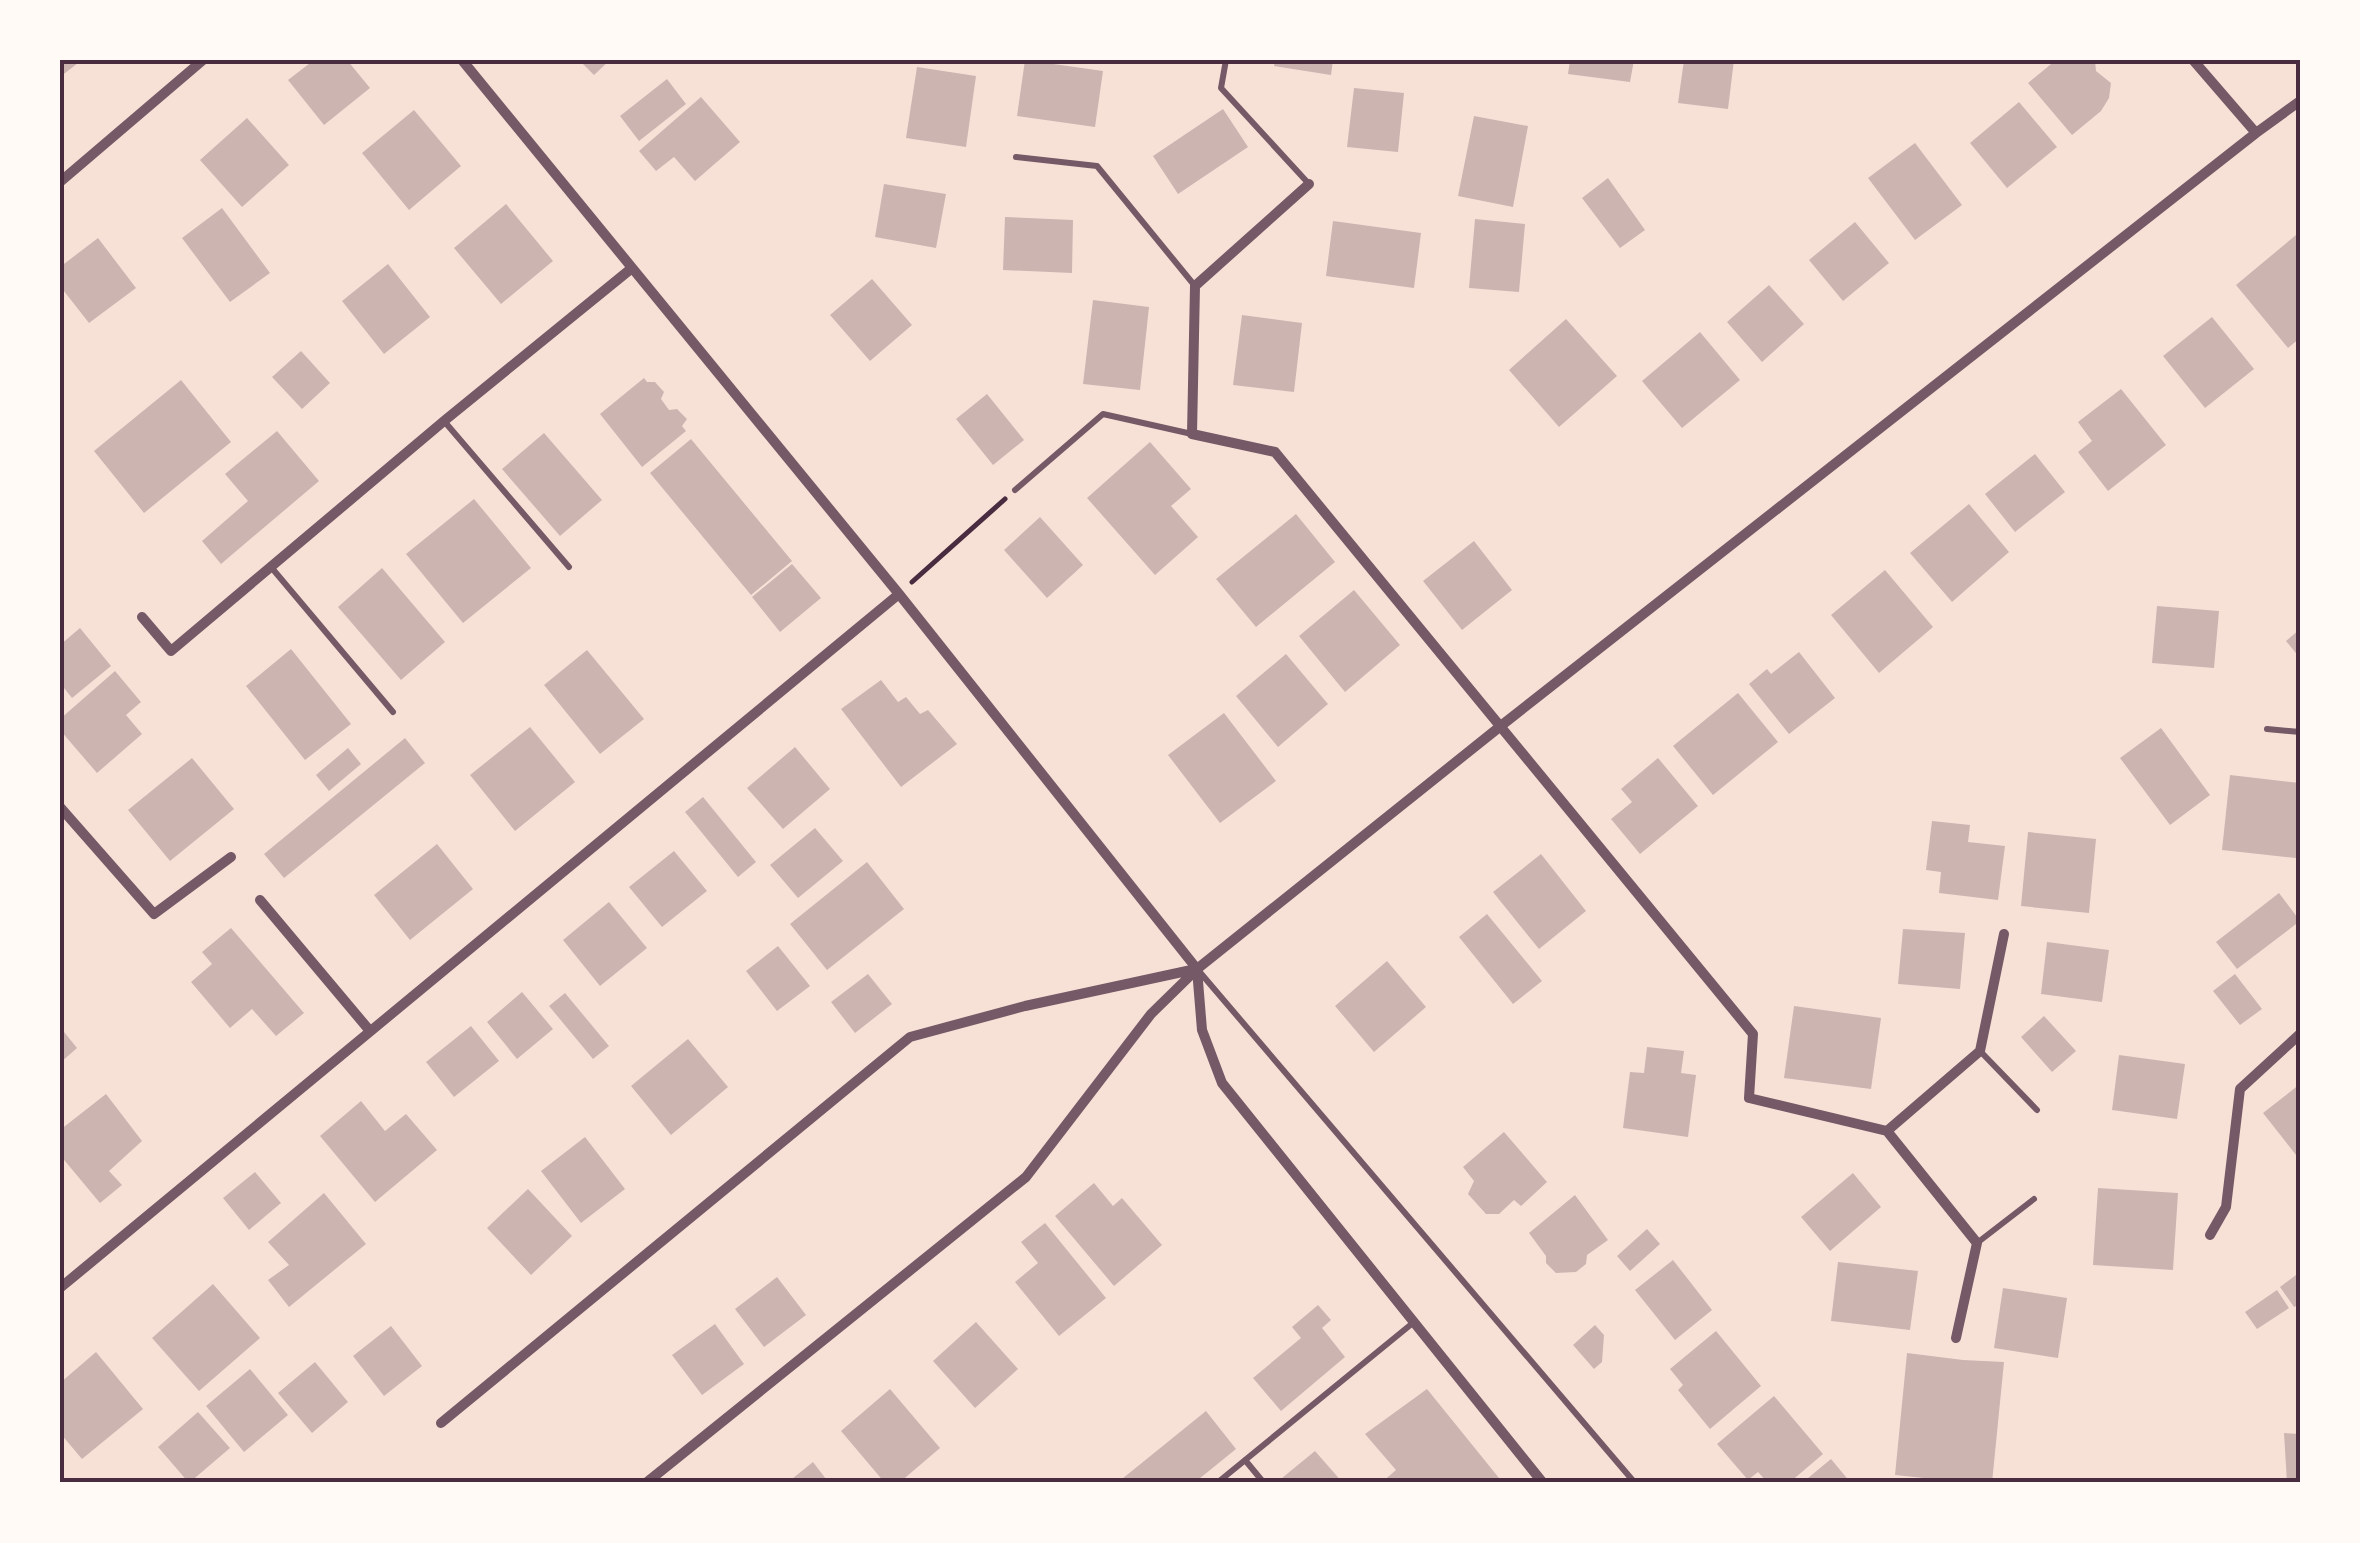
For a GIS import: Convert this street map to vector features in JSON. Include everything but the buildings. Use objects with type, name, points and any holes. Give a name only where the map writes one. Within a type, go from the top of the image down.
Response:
[{"type":"street","points":[[60,182],[203,60]]},
{"type":"street","points":[[462,60],[899,594],[1197,968],[1202,1030],[1222,1083],[1543,1483]]},
{"type":"street","points":[[2194,60],[2256,133]]},
{"type":"street","points":[[646,1483],[1026,1177],[1151,1014],[1197,968],[2256,133],[2298,107]]},
{"type":"street","points":[[1309,184],[1195,286],[1192,434],[1275,452],[1754,1034],[1749,1098],[1887,1131],[1977,1243],[1956,1338]]},
{"type":"street","points":[[142,617],[171,651],[632,268]]},
{"type":"street","points":[[60,1288],[899,594]]},
{"type":"street","points":[[60,807],[154,914],[231,857]]},
{"type":"street","points":[[260,900],[370,1031]]},
{"type":"street","points":[[1887,1131],[1980,1052],[2004,934]]},
{"type":"street","points":[[441,1423],[910,1037],[1025,1006],[1197,968]]},
{"type":"street","points":[[2210,1235],[2226,1208],[2240,1089],[2300,1034]]},
{"type":"lane","points":[[1226,60],[1221,88],[1309,184]]},
{"type":"lane","points":[[1016,157],[1097,166],[1195,286]]},
{"type":"lane","points":[[1015,490],[1103,414],[1192,434]]},
{"type":"lane","points":[[444,421],[568,567]]},
{"type":"lane","points":[[270,566],[393,712]]},
{"type":"lane","points":[[2267,729],[2300,732]]},
{"type":"lane","points":[[1197,968],[1635,1483]]},
{"type":"lane","points":[[1980,1052],[2037,1110]]},
{"type":"lane","points":[[1977,1243],[2034,1199]]},
{"type":"lane","points":[[1217,1483],[1415,1322]]},
{"type":"lane","points":[[1245,1460],[1264,1483]]},
{"type":"path","points":[[899,594],[1015,490]]}]
